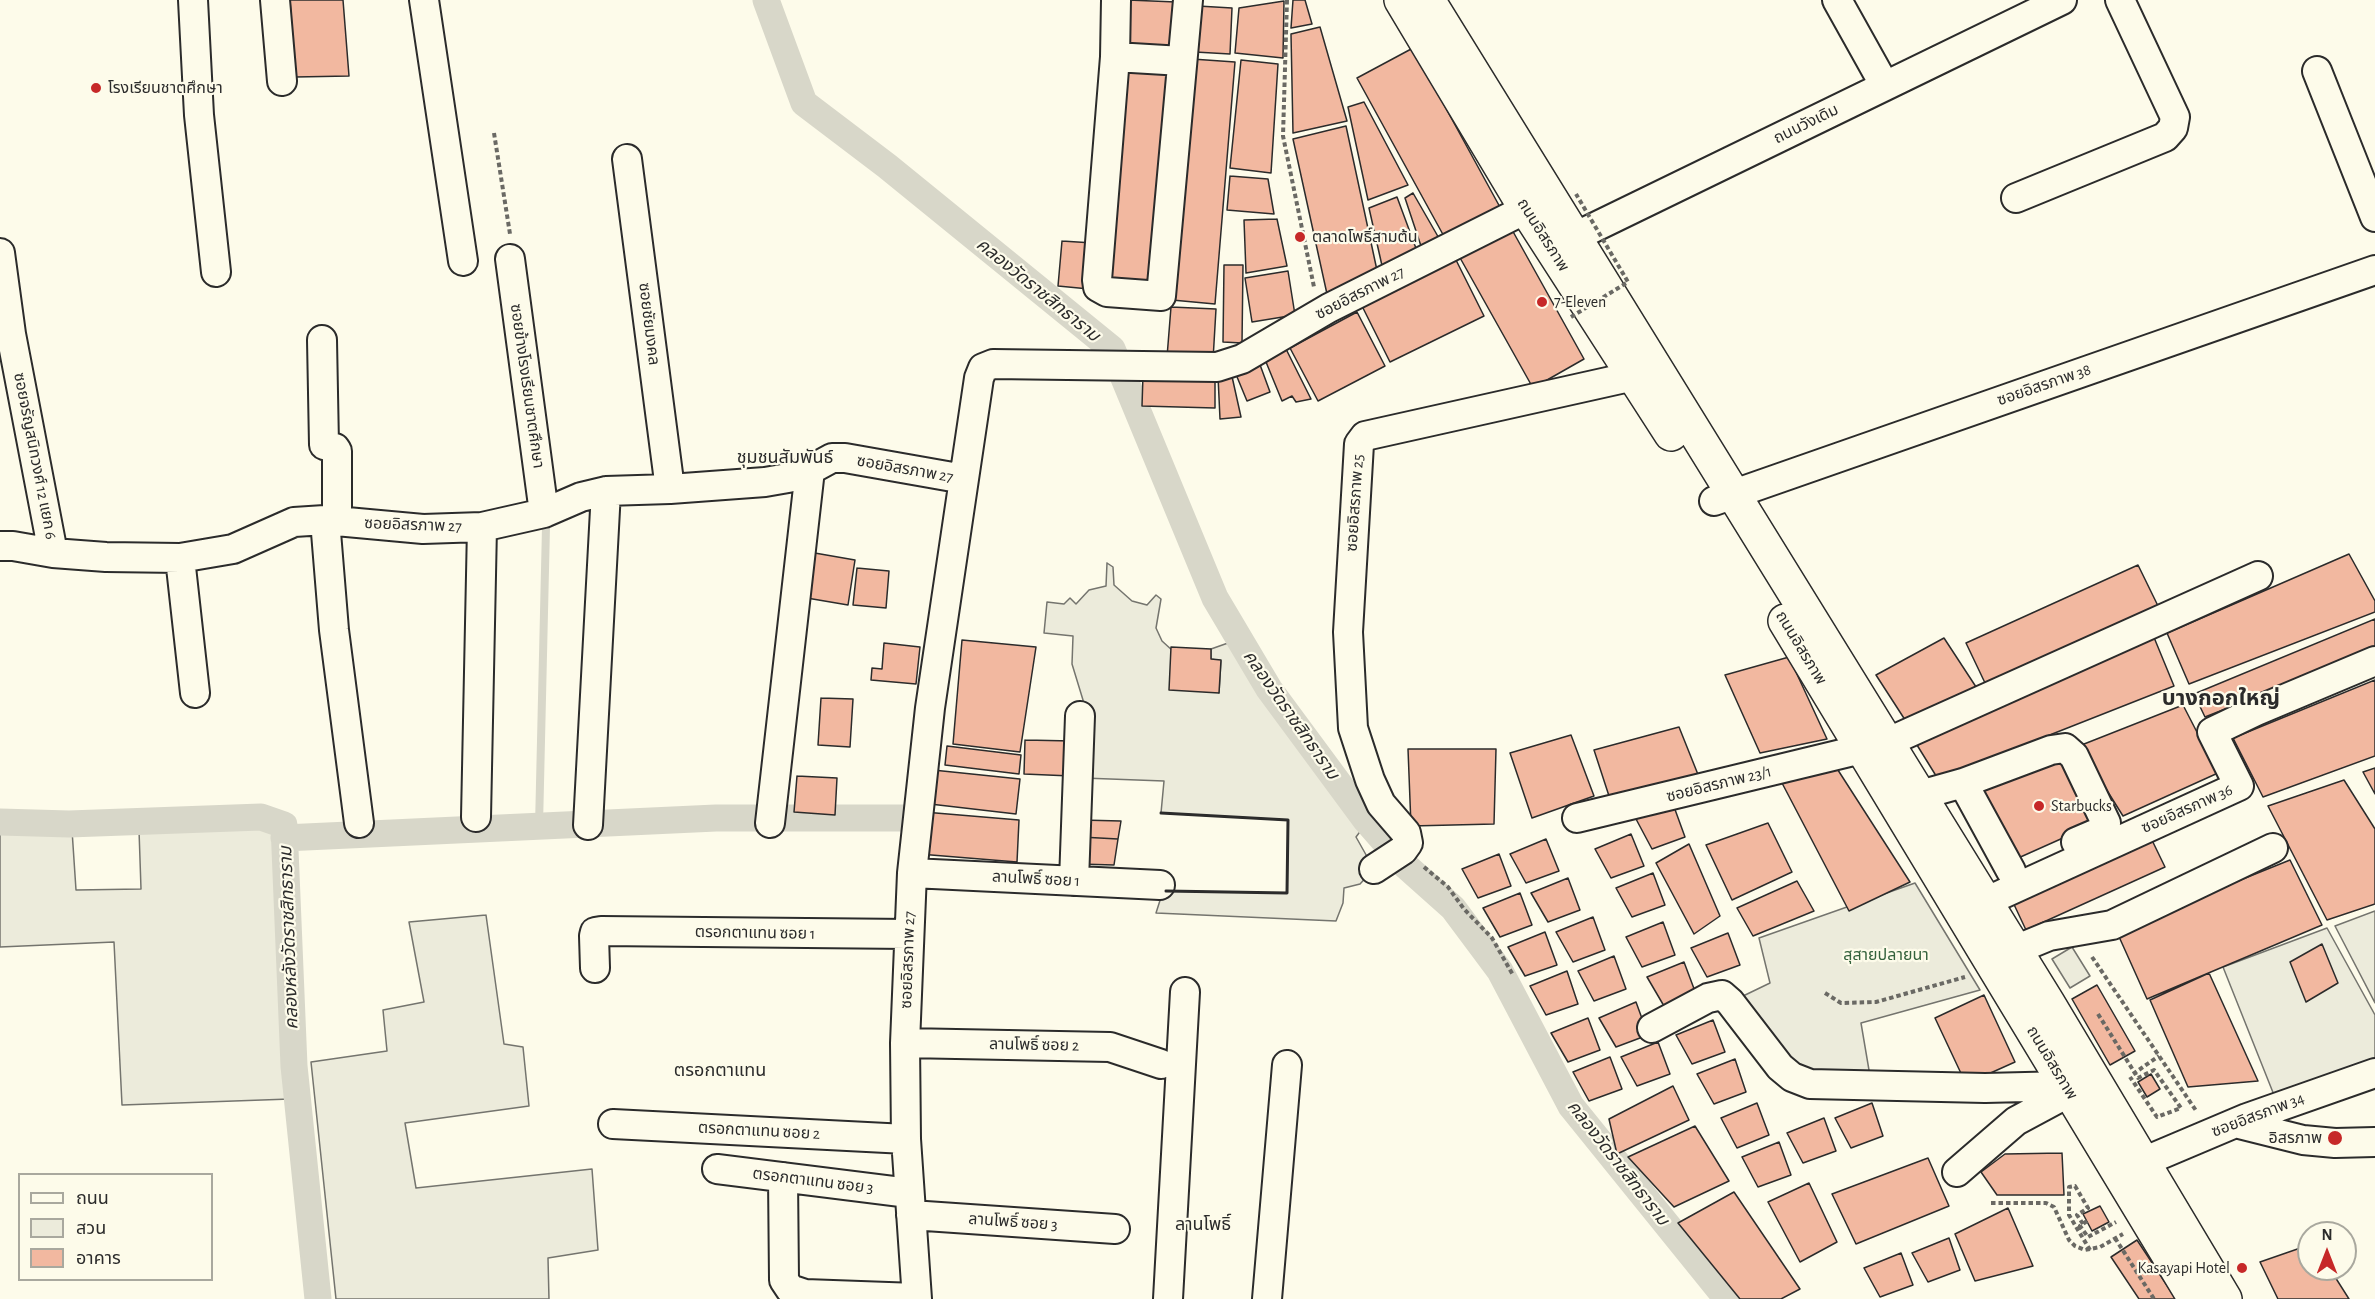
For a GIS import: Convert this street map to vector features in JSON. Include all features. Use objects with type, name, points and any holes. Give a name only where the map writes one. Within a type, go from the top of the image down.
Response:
[{"type":"main road","name":"ถนนอิสรภาพ","points":[[1401,0],[1526,209],[1563,242],[1634,376],[1724,497]]},
{"type":"main road","points":[[1428,0],[1563,242],[1724,497],[1871,749],[1970,894],[2015,950],[2225,1299]]},
{"type":"main road","name":"ถนนอิสรภาพ","points":[[1970,894],[2068,1089],[2195,1299]]},
{"type":"street","points":[[193,0],[200,115],[216,272]]},
{"type":"street","points":[[275,0],[282,81]]},
{"type":"street","points":[[424,0],[463,261]]},
{"type":"street","points":[[1116,0],[1115,57],[1098,287],[1107,292],[1161,296],[1188,0]]},
{"type":"street","points":[[1837,0],[1885,86]]},
{"type":"street","name":"ถนนวังเดิม","points":[[1563,242],[2062,0]]},
{"type":"street","points":[[2016,198],[2165,137],[2173,128],[2175,117],[2120,0]]},
{"type":"street","points":[[1115,57],[1182,61]]},
{"type":"street","points":[[2317,71],[2375,217]]},
{"type":"street","name":"ซอยชัยมงคล","points":[[627,159],[670,489]]},
{"type":"street","name":"ซอยอิสรภาพ 27","points":[[917,1298],[906,1139],[905,1042],[912,873],[930,708],[979,378],[983,368],[993,364],[1217,367],[1262,349],[1319,314],[1526,209]]},
{"type":"street","name":"ซอยจรัญสนิทวงศ์ 12 แยก 6","points":[[0,253],[11,334],[53,553]]},
{"type":"street","name":"ซอยข้างโรงเรียนชาตศึกษา","points":[[510,259],[544,513]]},
{"type":"street","name":"ซอยอิสรภาพ 38","points":[[1724,497],[2375,270]]},
{"type":"street","points":[[322,340],[324,446],[335,448],[337,451],[331,521],[334,630],[359,823]]},
{"type":"street","name":"ซอยอิสรภาพ 25","points":[[1405,843],[1381,804],[1361,758],[1353,728],[1348,632],[1359,444],[1365,436],[1634,376]]},
{"type":"street","name":"ซอยอิสรภาพ 27","points":[[0,546],[106,557],[180,558],[233,549],[294,522],[331,521],[423,529],[482,527],[544,513],[581,497],[606,491],[765,482],[788,478],[810,470],[832,458],[845,458],[964,479]]},
{"type":"street","points":[[770,823],[810,470]]},
{"type":"street","points":[[588,825],[606,491]]},
{"type":"street","points":[[476,816],[482,527]]},
{"type":"street","points":[[180,558],[195,693]]},
{"type":"street","name":"ซอยอิสรภาพ 23/1","points":[[1577,818],[1871,749],[1950,716],[2258,576]]},
{"type":"street","name":"ซอยอิสรภาพ 36","points":[[1970,894],[2239,786],[2212,732],[2256,711],[2375,662]]},
{"type":"street","points":[[1074,881],[1080,716]]},
{"type":"street","points":[[1906,798],[1963,783],[2050,750],[2065,748],[2074,756],[2106,826],[2104,830],[2011,871],[1970,894]]},
{"type":"street","points":[[1963,783],[2011,871]]},
{"type":"street","points":[[1374,869],[1405,843]]},
{"type":"street","points":[[2015,950],[2049,936],[2112,925],[2273,848]]},
{"type":"street","name":"ลานโพธิ์ ซอย 1","points":[[912,873],[1160,885]]},
{"type":"street","name":"ตรอกตาแทน ซอย 1","points":[[596,968],[594,936],[595,932],[601,931],[909,934]]},
{"type":"street","points":[[1168,1299],[1185,992]]},
{"type":"street","points":[[1652,1028],[1708,998],[1722,995],[1780,1067],[1792,1077],[1810,1084],[2068,1089]]},
{"type":"street","name":"ลานโพธิ์ ซอย 2","points":[[905,1042],[1099,1046],[1124,1051],[1161,1064]]},
{"type":"street","points":[[1267,1299],[1287,1065]]},
{"type":"street","name":"ซอยอิสรภาพ 34","points":[[2143,1162],[2223,1128],[2375,1073]]},
{"type":"street","points":[[1957,1173],[2016,1121],[2068,1089]]},
{"type":"street","name":"ตรอกตาแทน ซอย 2","points":[[613,1124],[906,1139]]},
{"type":"street","points":[[2223,1128],[2335,1143],[2375,1142]]},
{"type":"street","name":"ตรอกตาแทน ซอย 3","points":[[717,1169],[783,1177],[910,1204]]},
{"type":"street","points":[[783,1177],[784,1280],[790,1289],[805,1294],[917,1298]]},
{"type":"street","name":"ลานโพธิ์ ซอย 3","points":[[910,1204],[1115,1229]]},
{"type":"path","points":[[1287,0],[1283,136],[1319,314]]},
{"type":"path","points":[[494,133],[510,237],[510,259]]},
{"type":"path","points":[[1571,317],[1628,282],[1576,194]]},
{"type":"path","points":[[1405,843],[1422,866],[1448,887],[1464,909],[1492,938],[1513,975]]},
{"type":"path","points":[[2074,931],[2159,1055],[2223,1128]]},
{"type":"path","points":[[1825,993],[1840,1003],[1876,1002],[1966,976]]},
{"type":"path","points":[[2098,1014],[2138,1078],[2154,1070],[2158,1081],[2181,1108],[2157,1117],[2130,1077]]},
{"type":"path","points":[[2120,1083],[2159,1055]]},
{"type":"path","points":[[2090,1250],[2069,1215],[2069,1187],[2074,1186],[2088,1208],[2078,1215],[2085,1222],[2080,1226],[2088,1238],[2122,1219]]},
{"type":"path","points":[[1991,1203],[2046,1203],[2054,1206],[2069,1240],[2075,1246],[2085,1250],[2100,1247],[2127,1232]]},
{"type":"path","points":[[2115,1238],[2154,1299]]},
{"type":"green space","points":[[1107,563],[1113,567],[1114,585],[1132,601],[1147,605],[1156,595],[1161,599],[1156,628],[1162,641],[1219,693],[1221,661],[1211,659],[1211,649],[1228,643],[1362,829],[1356,837],[1374,869],[1360,884],[1344,888],[1343,903],[1336,921],[1156,913],[1163,891],[1287,893],[1288,820],[1161,813],[1164,781],[1083,778],[1083,700],[1072,664],[1073,636],[1044,633],[1047,602],[1064,604],[1070,598],[1076,604],[1089,590],[1106,586]]},
{"type":"green space","points":[[274,829],[290,1099],[122,1105],[114,942],[0,947],[0,832],[72,830],[76,890],[141,889],[139,830]]},
{"type":"green space","name":"สุสายปลายนา","points":[[1915,883],[1980,990],[1861,1023],[1870,1076],[1817,1080],[1786,1064],[1741,997],[1770,983],[1759,938]]},
{"type":"green space","points":[[2375,911],[2375,1003],[2335,926]]},
{"type":"green space","points":[[486,915],[504,1044],[523,1047],[529,1106],[405,1123],[416,1188],[592,1169],[598,1250],[548,1258],[549,1299],[336,1299],[311,1062],[387,1051],[383,1010],[424,1002],[409,922]]},
{"type":"green space","points":[[2327,928],[2375,1015],[2375,1058],[2274,1095],[2223,967]]},
{"type":"green space","points":[[2072,947],[2090,976],[2070,988],[2052,959]]},
{"type":"building","points":[[290,0],[343,0],[349,76],[295,77]]},
{"type":"building","points":[[1128,0],[1176,2],[1170,53],[1123,48]]},
{"type":"building","points":[[1293,0],[1305,0],[1312,24],[1291,28]]},
{"type":"building","points":[[1284,1],[1283,58],[1235,53],[1239,8]]},
{"type":"building","points":[[1198,6],[1232,8],[1230,54],[1195,52]]},
{"type":"building","points":[[1320,27],[1347,121],[1293,133],[1291,34]]},
{"type":"building","points":[[1413,48],[1501,209],[1446,240],[1357,78]]},
{"type":"building","points":[[1192,59],[1235,62],[1215,304],[1172,300]]},
{"type":"building","points":[[1241,60],[1278,64],[1271,173],[1230,168]]},
{"type":"building","points":[[1122,68],[1171,72],[1152,285],[1102,281]]},
{"type":"building","points":[[1364,102],[1408,185],[1368,200],[1348,107]]},
{"type":"building","points":[[1346,126],[1378,275],[1327,294],[1293,139]]},
{"type":"building","points":[[1230,176],[1268,179],[1274,214],[1227,210]]},
{"type":"building","points":[[1413,193],[1440,240],[1422,249],[1405,198]]},
{"type":"building","points":[[1397,197],[1417,251],[1383,270],[1369,208]]},
{"type":"building","points":[[1277,219],[1287,266],[1246,273],[1244,220]]},
{"type":"building","points":[[1511,228],[1584,359],[1533,388],[1459,256]]},
{"type":"building","points":[[1062,241],[1093,243],[1089,289],[1058,286]]},
{"type":"building","points":[[1456,260],[1484,316],[1390,362],[1362,306]]},
{"type":"building","points":[[1224,265],[1243,265],[1242,343],[1223,342]]},
{"type":"building","points":[[1288,271],[1295,315],[1252,322],[1245,278]]},
{"type":"building","points":[[1171,307],[1216,309],[1213,360],[1167,357]]},
{"type":"building","points":[[1357,312],[1385,366],[1318,401],[1290,348]]},
{"type":"building","points":[[1286,349],[1311,399],[1296,402],[1292,396],[1282,401],[1266,362]]},
{"type":"building","points":[[1259,362],[1270,392],[1247,401],[1235,372]]},
{"type":"building","points":[[1231,372],[1241,417],[1220,419],[1218,376]]},
{"type":"building","points":[[1143,375],[1215,376],[1215,408],[1142,406]]},
{"type":"building","points":[[809,552],[855,560],[848,605],[801,597]]},
{"type":"building","points":[[2349,554],[2375,601],[2375,612],[2189,684],[2167,633]]},
{"type":"building","points":[[2138,565],[2160,610],[1986,685],[1966,643]]},
{"type":"building","points":[[857,568],[889,571],[886,608],[853,605]]},
{"type":"building","points":[[2375,619],[2375,650],[2205,717],[2194,694]]},
{"type":"building","points":[[2153,635],[2174,686],[1938,779],[1917,745]]},
{"type":"building","points":[[1944,638],[1980,693],[1909,726],[1876,675]]},
{"type":"building","points":[[962,640],[1036,647],[1020,752],[953,744]]},
{"type":"building","points":[[884,643],[920,647],[916,684],[871,680],[872,668],[882,669]]},
{"type":"building","points":[[1171,647],[1211,649],[1211,659],[1221,660],[1219,693],[1169,690]]},
{"type":"building","points":[[1789,657],[1827,739],[1760,753],[1725,675]]},
{"type":"building","points":[[2375,680],[2375,756],[2263,797],[2233,738]]},
{"type":"building","points":[[821,698],[853,699],[850,747],[818,745]]},
{"type":"building","points":[[2183,705],[2218,773],[2123,816],[2079,746]]},
{"type":"building","points":[[1679,727],[1699,777],[1610,799],[1594,750]]},
{"type":"building","points":[[1571,735],[1594,796],[1532,818],[1510,753]]},
{"type":"building","points":[[1025,740],[1072,741],[1071,776],[1024,774]]},
{"type":"building","points":[[947,746],[1021,755],[1019,774],[945,765]]},
{"type":"building","points":[[1408,749],[1496,749],[1494,824],[1411,826]]},
{"type":"building","points":[[2063,756],[2101,821],[2016,859],[1979,791]]},
{"type":"building","points":[[1836,767],[1910,882],[1849,911],[1782,783]]},
{"type":"building","points":[[2375,768],[2375,794],[2363,772]]},
{"type":"building","points":[[933,770],[1020,779],[1016,814],[930,804]]},
{"type":"building","points":[[797,776],[837,778],[835,815],[794,812]]},
{"type":"building","points":[[2344,780],[2375,829],[2375,904],[2327,920],[2268,806]]},
{"type":"building","points":[[1673,804],[1685,837],[1652,849],[1636,819]]},
{"type":"building","points":[[924,812],[1019,820],[1017,862],[919,854]]},
{"type":"building","points":[[1081,820],[1121,821],[1118,839],[1081,837]]},
{"type":"building","points":[[1768,823],[1792,872],[1732,900],[1706,845]]},
{"type":"building","points":[[1631,834],[1644,866],[1611,878],[1595,849]]},
{"type":"building","points":[[2149,834],[2165,867],[2026,930],[2010,896]]},
{"type":"building","points":[[1081,837],[1118,839],[1114,865],[1079,864]]},
{"type":"building","points":[[1546,839],[1559,871],[1526,883],[1510,854]]},
{"type":"building","points":[[1689,844],[1720,916],[1694,934],[1656,863]]},
{"type":"building","points":[[1499,854],[1511,886],[1478,898],[1462,869]]},
{"type":"building","points":[[2290,860],[2322,925],[2147,999],[2116,930]]},
{"type":"building","points":[[1653,873],[1665,905],[1632,917],[1616,888]]},
{"type":"building","points":[[1568,878],[1580,910],[1548,922],[1531,893]]},
{"type":"building","points":[[1797,881],[1814,911],[1753,936],[1737,908]]},
{"type":"building","points":[[1520,893],[1532,925],[1500,937],[1483,908]]},
{"type":"building","points":[[1593,917],[1605,950],[1573,962],[1556,932]]},
{"type":"building","points":[[1663,922],[1675,955],[1642,967],[1626,937]]},
{"type":"building","points":[[1545,932],[1557,965],[1525,976],[1508,947]]},
{"type":"building","points":[[1728,933],[1740,965],[1707,977],[1691,948]]},
{"type":"building","points":[[2322,944],[2338,983],[2306,1002],[2290,962]]},
{"type":"building","points":[[1614,956],[1626,989],[1594,1001],[1578,971]]},
{"type":"building","points":[[1684,962],[1696,994],[1664,1006],[1647,977]]},
{"type":"building","points":[[1567,971],[1578,1004],[1546,1015],[1530,986]]},
{"type":"building","points":[[2209,973],[2258,1081],[2188,1087],[2150,1000]]},
{"type":"building","points":[[2097,985],[2135,1051],[2110,1065],[2072,999]]},
{"type":"building","points":[[1984,995],[2015,1062],[1966,1084],[1935,1018]]},
{"type":"building","points":[[1636,1002],[1648,1035],[1616,1047],[1599,1018]]},
{"type":"building","points":[[1588,1018],[1600,1050],[1568,1062],[1551,1033]]},
{"type":"building","points":[[1713,1020],[1725,1052],[1692,1064],[1676,1035]]},
{"type":"building","points":[[1658,1042],[1670,1074],[1637,1086],[1621,1057]]},
{"type":"building","points":[[1610,1057],[1622,1089],[1589,1101],[1573,1072]]},
{"type":"building","points":[[1735,1059],[1746,1092],[1714,1104],[1697,1074]]},
{"type":"building","points":[[2151,1074],[2160,1089],[2147,1097],[2138,1082]]},
{"type":"building","points":[[1673,1086],[1689,1120],[1617,1154],[1609,1119]]},
{"type":"building","points":[[1757,1103],[1769,1135],[1737,1148],[1721,1118]]},
{"type":"building","points":[[1872,1103],[1883,1136],[1851,1148],[1835,1118]]},
{"type":"building","points":[[1824,1118],[1836,1151],[1803,1163],[1787,1133]]},
{"type":"building","points":[[1695,1126],[1729,1181],[1674,1207],[1628,1157]]},
{"type":"building","points":[[1779,1142],[1791,1175],[1758,1187],[1742,1157]]},
{"type":"building","points":[[2062,1153],[2064,1195],[1997,1195],[1981,1172],[2005,1154]]},
{"type":"building","points":[[1928,1158],[1949,1206],[1856,1244],[1832,1194]]},
{"type":"building","points":[[1809,1183],[1837,1242],[1800,1262],[1768,1202]]},
{"type":"building","points":[[1734,1192],[1800,1289],[1781,1299],[1740,1299],[1678,1223]]},
{"type":"building","points":[[2100,1206],[2109,1222],[2092,1231],[2083,1214]]},
{"type":"building","points":[[2008,1208],[2033,1266],[1975,1281],[1955,1234]]},
{"type":"building","points":[[1949,1238],[1960,1270],[1928,1282],[1912,1253]]},
{"type":"building","points":[[2137,1240],[2176,1299],[2139,1299],[2111,1257]]},
{"type":"building","points":[[2297,1249],[2297,1281],[2338,1281],[2349,1299],[2278,1299],[2260,1262]]},
{"type":"building","points":[[1901,1253],[1913,1285],[1880,1297],[1864,1268]]},
{"type":"waterway","name":"คลองวัดราชสิทธาราม","points":[[766,0],[804,103],[887,166],[1112,349],[1215,598],[1269,689],[1365,819],[1407,867],[1453,908],[1500,971],[1571,1106],[1727,1299]]},
{"type":"waterway","points":[[539,826],[546,527]]},
{"type":"waterway","name":"คลองหลังวัดราชสิทธาราม","points":[[0,822],[69,824],[261,817],[284,825],[294,1066],[318,1299]]},
{"type":"waterway","points":[[284,838],[716,818],[905,818]]},
{"type":"wall","points":[[1161,813],[1288,820],[1287,893],[1166,891]]},
{"type":"place","name":"โรงเรียนชาตศึกษา","points":[[96,88]]},
{"type":"place","name":"ตลาดโพธิ์สามต้น","points":[[1300,237]]},
{"type":"place","name":"7-Eleven","points":[[1542,302]]},
{"type":"place","name":"Starbucks","points":[[2039,806]]},
{"type":"place","name":"อิสรภาพ","points":[[2335,1138]]},
{"type":"place","name":"Kasayapi Hotel","points":[[2242,1268]]},
{"type":"district","name":"ชุมชนสัมพันธ์","points":[[785,458]]},
{"type":"district","name":"บางกอกใหญ่","points":[[2221,698]]},
{"type":"district","name":"ตรอกตาแทน","points":[[720,1071]]},
{"type":"district","name":"ลานโพธิ์","points":[[1203,1225]]}]
